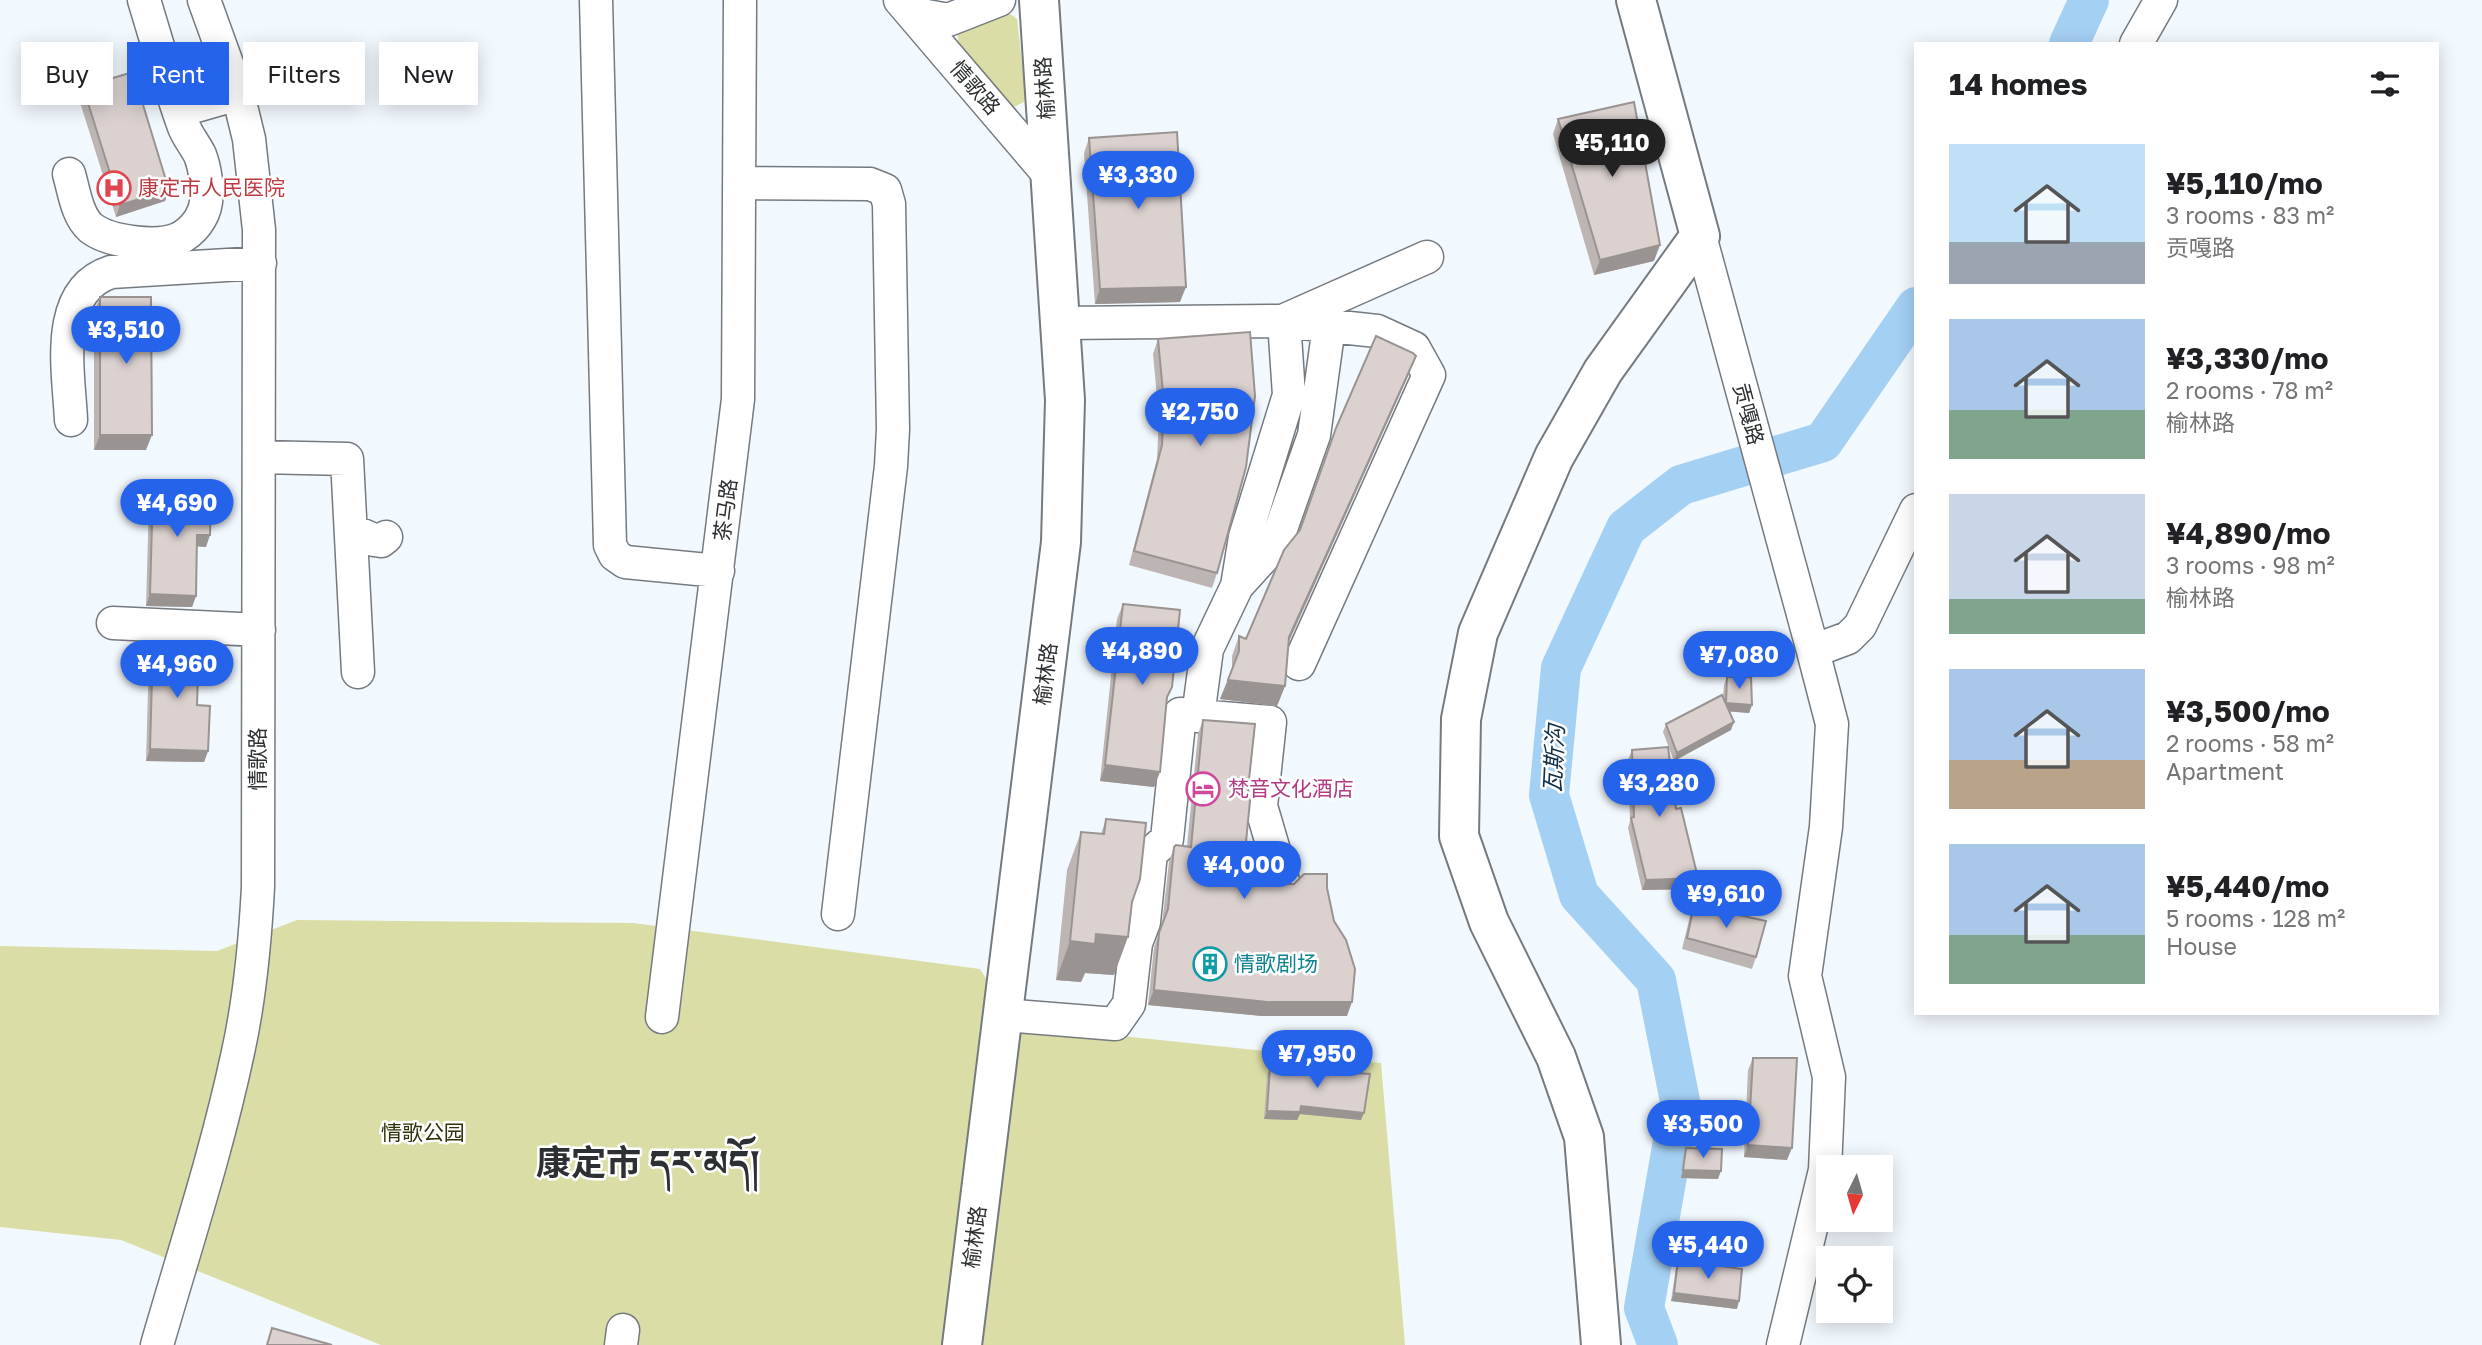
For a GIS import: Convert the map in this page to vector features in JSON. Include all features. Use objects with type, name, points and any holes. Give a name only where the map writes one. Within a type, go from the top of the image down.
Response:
[{"type":"main road","name":"榆林路","points":[[961,1345],[1061,542],[1065,400],[1039,0]]},
{"type":"main road","name":"贡嘎路","points":[[1636,0],[1700,236]]},
{"type":"main road","points":[[1601,1345],[1584,1137],[1556,1057],[1489,922],[1459,836],[1461,719],[1478,633],[1554,457],[1604,371],[1700,236]]},
{"type":"street","points":[[69,174],[82,217],[90,227],[105,236],[148,242],[179,239],[197,224],[204,212],[206,187],[201,157],[185,129],[144,0]]},
{"type":"street","name":"情歌路","points":[[157,1345],[239,1050],[250,986],[258,887],[260,263],[249,139],[238,94],[204,0]]},
{"type":"street","points":[[596,0],[610,545],[615,555],[625,562],[718,571]]},
{"type":"street","name":"茶马路","points":[[662,1017],[738,399],[740,0]]},
{"type":"street","points":[[905,6],[948,20],[999,0]]},
{"type":"street","points":[[2137,42],[2161,0]]},
{"type":"street","name":"情歌路","points":[[905,6],[1051,177]]},
{"type":"street","points":[[179,111],[238,94]]},
{"type":"street","points":[[740,183],[870,184],[885,190],[889,204],[892,456],[838,914]]},
{"type":"street","name":"贡嘎路","points":[[1700,236],[1832,724],[1826,827],[1805,976],[1829,1077],[1825,1170],[1783,1345]]},
{"type":"street","points":[[1284,321],[1427,257]]},
{"type":"street","points":[[71,420],[67,331],[70,315],[89,285],[100,275],[111,272],[260,263]]},
{"type":"street","points":[[1198,716],[1207,649],[1237,586],[1245,537],[1289,395],[1284,321]]},
{"type":"street","points":[[1061,323],[1284,321],[1377,331],[1414,348],[1429,374],[1299,664]]},
{"type":"street","points":[[1237,586],[1276,543],[1314,435],[1329,326]]},
{"type":"street","points":[[259,457],[347,459],[358,673]]},
{"type":"street","points":[[1813,651],[1848,638],[1860,626],[1914,514]]},
{"type":"street","points":[[351,530],[374,540],[381,541],[386,537]]},
{"type":"street","points":[[113,623],[259,630]]},
{"type":"street","points":[[1003,1015],[1115,1024],[1129,1004],[1136,943],[1144,922],[1151,853],[1167,839],[1180,714],[1270,722],[1261,806],[1283,881]]},
{"type":"green space","points":[[1008,12],[1017,19],[1026,96],[1024,102],[1014,107],[959,47],[957,32]]},
{"type":"green space","name":"情歌公园","points":[[297,920],[633,923],[980,969],[1016,1025],[1381,1063],[1405,1345],[381,1345],[121,1240],[0,1227],[0,946],[217,951]]},
{"type":"building","points":[[127,74],[127,105],[143,105],[169,190],[120,205],[89,105],[113,105],[113,78]]},
{"type":"building","points":[[1634,102],[1660,245],[1600,260],[1558,119]]},
{"type":"building","points":[[1177,132],[1186,287],[1100,289],[1089,138]]},
{"type":"building","points":[[100,297],[151,297],[152,435],[100,435]]},
{"type":"building","points":[[1250,332],[1255,396],[1246,467],[1217,573],[1134,551],[1162,445],[1164,403],[1158,339]]},
{"type":"building","points":[[1376,336],[1416,356],[1289,637],[1285,686],[1228,680],[1239,651],[1239,636],[1246,639],[1284,550],[1300,530],[1336,428]]},
{"type":"building","points":[[153,488],[211,490],[210,535],[197,535],[196,596],[150,594]]},
{"type":"building","points":[[1123,604],[1180,610],[1172,687],[1167,697],[1160,772],[1105,765]]},
{"type":"building","points":[[153,643],[199,644],[197,705],[210,706],[208,751],[150,749]]},
{"type":"building","points":[[1727,677],[1751,677],[1752,705],[1726,703]]},
{"type":"building","points":[[1722,695],[1734,722],[1677,753],[1666,724]]},
{"type":"building","points":[[1203,720],[1255,724],[1245,852],[1257,853],[1256,865],[1269,866],[1268,875],[1273,875],[1283,884],[1294,884],[1304,874],[1327,874],[1334,921],[1346,940],[1355,969],[1352,1002],[1267,1002],[1154,990],[1159,933],[1168,909],[1174,847],[1191,847]]},
{"type":"building","points":[[1668,747],[1676,809],[1681,808],[1698,878],[1646,880],[1631,818],[1634,817],[1632,750]]},
{"type":"building","points":[[1106,819],[1146,823],[1140,879],[1132,902],[1128,937],[1096,934],[1095,944],[1070,941],[1081,832],[1104,834]]},
{"type":"building","points":[[1694,905],[1766,921],[1756,957],[1687,938]]},
{"type":"building","points":[[1753,1058],[1797,1058],[1792,1148],[1748,1145]]},
{"type":"building","points":[[1270,1067],[1370,1074],[1364,1113],[1301,1106],[1300,1112],[1267,1111]]},
{"type":"building","points":[[1686,1148],[1722,1149],[1721,1171],[1683,1170]]},
{"type":"building","points":[[1678,1260],[1742,1269],[1739,1301],[1674,1293]]},
{"type":"building","points":[[272,1328],[332,1345],[267,1345]]},
{"type":"waterway","name":"瓦斯沟","points":[[2070,42],[2089,0]]},
{"type":"waterway","name":"瓦斯沟","points":[[1658,1345],[1644,1308],[1680,1101],[1656,980],[1579,895],[1549,795],[1561,668],[1626,528],[1681,485],[1823,442],[1914,310]]},
{"type":"place","name":"康定市人民医院","points":[[114,188]]},
{"type":"place","name":"梵音文化酒店","points":[[1203,789]]},
{"type":"place","name":"情歌剧场","points":[[1210,964]]},
{"type":"district","name":"康定市 དར་མདོ།","points":[[648,1163]]}]
